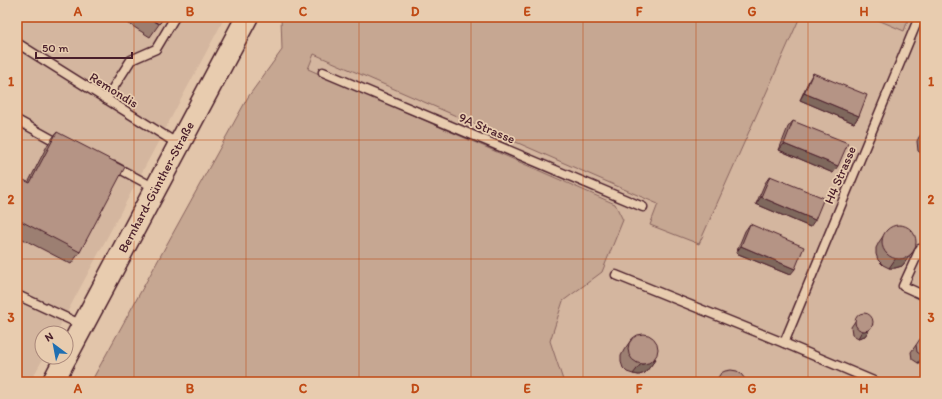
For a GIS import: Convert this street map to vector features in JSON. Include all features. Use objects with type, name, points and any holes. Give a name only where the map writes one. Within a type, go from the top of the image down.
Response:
[{"type":"street","name":"Bernhard-Günther-Straße","points":[[74,342],[247,17]]},
{"type":"street","name":"Bernhard-Günther-Straße","points":[[53,382],[62,365]]},
{"type":"lane","points":[[106,99],[131,60],[156,48],[175,17]]},
{"type":"lane","name":"H4 Strasse","points":[[784,343],[919,17]]},
{"type":"lane","name":"Remondis","points":[[17,43],[179,144]]},
{"type":"lane","name":"9A Strasse","points":[[323,72],[643,207]]},
{"type":"lane","points":[[17,120],[55,141],[70,141]]},
{"type":"lane","points":[[109,163],[156,189]]},
{"type":"lane","points":[[920,249],[903,286],[925,296]]},
{"type":"lane","points":[[616,275],[876,382]]},
{"type":"lane","points":[[17,295],[83,326]]},
{"type":"shaded area","points":[[17,17],[225,17],[60,325],[34,325],[34,365],[40,365],[30,382],[17,382]]},
{"type":"shaded area","points":[[281,17],[800,17],[699,244],[650,225],[658,204],[314,54],[308,69],[615,204],[623,220],[602,272],[563,301],[550,341],[563,382],[91,382],[248,97],[282,50]]},
{"type":"shaded area","points":[[305,17],[925,17],[925,382],[91,382],[248,97]]},
{"type":"shaded area","points":[[871,17],[909,17],[904,31]]},
{"type":"building","points":[[147,17],[164,17],[159,24]]},
{"type":"building","points":[[813,73],[867,95],[859,116],[804,93]]},
{"type":"building","points":[[793,121],[848,143],[838,166],[784,144]]},
{"type":"building","points":[[925,129],[925,145],[923,144],[922,135],[923,130]]},
{"type":"building","points":[[57,132],[125,167],[80,252],[17,219],[17,177],[30,183]]},
{"type":"building","points":[[770,176],[824,198],[815,220],[761,197]]},
{"type":"building","points":[[750,224],[804,247],[795,269],[741,246]]},
{"type":"building","points":[[899,225],[911,230],[916,242],[911,254],[899,259],[887,254],[882,242],[887,230]]},
{"type":"building","points":[[864,313],[870,316],[873,322],[870,328],[864,331],[858,328],[855,322],[858,316]]},
{"type":"building","points":[[643,334],[654,338],[658,349],[654,360],[643,364],[632,360],[628,349],[632,338]]},
{"type":"building","points":[[920,339],[925,339],[925,356],[917,352],[916,345]]},
{"type":"building","points":[[731,370],[737,371],[741,374],[745,379],[745,382],[715,382],[721,373]]}]
